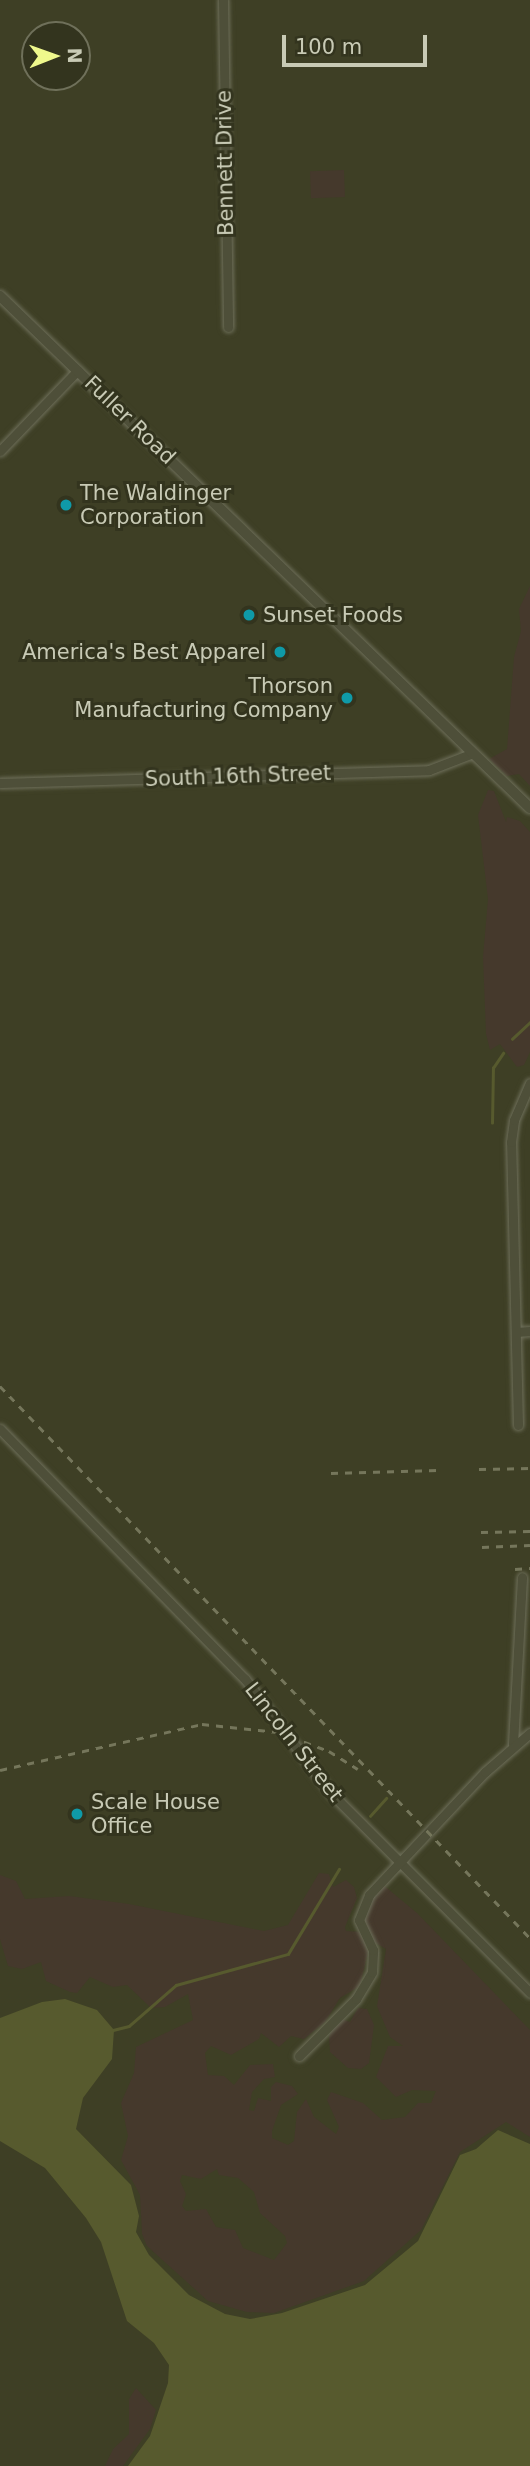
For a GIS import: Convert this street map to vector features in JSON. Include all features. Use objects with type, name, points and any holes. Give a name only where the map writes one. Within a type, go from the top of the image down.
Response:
[{"type":"street","name":"Bennett Drive","points":[[223,0],[228,327]]},
{"type":"street","name":"Fuller Road","points":[[0,296],[530,808]]},
{"type":"street","points":[[0,451],[78,370]]},
{"type":"street","name":"South 16th Street","points":[[0,783],[429,770],[473,753]]},
{"type":"street","points":[[518,1425],[511,1142],[514,1120],[530,1083]]},
{"type":"street","points":[[516,1332],[530,1331]]},
{"type":"street","name":"Lincoln Street","points":[[0,1429],[245,1679],[271,1709],[313,1773],[530,1993]]},
{"type":"street","points":[[513,1745],[522,1577]]},
{"type":"street","points":[[299,2056],[341,2009],[356,1999],[372,1972],[373,1950],[360,1928],[360,1908],[400,1861],[513,1745],[530,1733]]},
{"type":"shaded area","points":[[344,170],[345,197],[311,198],[310,171]]},
{"type":"shaded area","points":[[530,586],[530,786],[519,774],[507,776],[489,759],[507,749],[514,657],[521,631],[519,609]]},
{"type":"shaded area","points":[[488,790],[494,791],[506,822],[507,817],[520,821],[530,832],[530,1052],[524,1065],[517,1067],[500,1044],[490,1050],[486,1034],[483,957],[488,899],[478,815]]},
{"type":"shaded area","points":[[319,1873],[329,1874],[333,1887],[346,1880],[354,1887],[357,1898],[345,1927],[346,1931],[361,1932],[368,1952],[360,1986],[340,1998],[325,2022],[304,2039],[291,2036],[279,2047],[261,2033],[259,2039],[231,2055],[211,2046],[205,2053],[208,2075],[224,2076],[234,2085],[250,2065],[273,2064],[275,2077],[264,2079],[252,2092],[249,2110],[254,2111],[258,2098],[271,2101],[271,2087],[276,2082],[292,2086],[298,2094],[281,2105],[272,2138],[288,2145],[294,2141],[297,2112],[306,2099],[314,2117],[336,2134],[339,2127],[327,2100],[331,2092],[363,2103],[382,2120],[405,2117],[418,2103],[431,2103],[436,2091],[412,2090],[396,2097],[376,2077],[388,2046],[403,2046],[390,2037],[377,2006],[386,1949],[372,1941],[362,1920],[364,1908],[382,1884],[417,1913],[530,2030],[530,2137],[506,2122],[460,2152],[421,2230],[364,2281],[274,2313],[247,2312],[208,2301],[147,2246],[142,2234],[140,2195],[121,2160],[128,2136],[121,2103],[134,2073],[136,2047],[193,2020],[188,1994],[165,2007],[151,2008],[127,1985],[113,1987],[90,1977],[77,1993],[70,1992],[46,1981],[41,1962],[22,1969],[8,1966],[0,1939],[0,1875],[16,1881],[25,1899],[69,1896],[129,1904],[264,1931],[288,1925]],"holes":[[[217,2169],[219,2175],[238,2178],[254,2192],[260,2213],[285,2236],[287,2243],[274,2260],[243,2248],[235,2230],[216,2227],[206,2209],[186,2211],[182,2206],[186,2194],[180,2181],[182,2175],[201,2179]]]},
{"type":"shaded area","points":[[65,1999],[97,2010],[114,2030],[112,2059],[83,2098],[76,2129],[131,2185],[139,2216],[136,2232],[149,2255],[189,2295],[225,2314],[250,2319],[282,2313],[365,2285],[418,2241],[460,2155],[476,2149],[498,2130],[530,2144],[530,2466],[128,2466],[150,2436],[168,2383],[169,2365],[154,2343],[127,2321],[101,2242],[86,2218],[45,2168],[0,2141],[0,2018],[42,2002]]},
{"type":"shaded area","points":[[358,2008],[367,2009],[374,2025],[369,2063],[361,2069],[348,2068],[330,2052],[329,2036],[338,2018],[350,2022]]},
{"type":"shaded area","points":[[136,2388],[156,2410],[150,2429],[123,2466],[105,2466],[113,2449],[129,2434],[129,2399]]},
{"type":"waterway","points":[[512,1039],[530,1022]]},
{"type":"waterway","points":[[492,1123],[493,1068],[503,1053]]},
{"type":"waterway","points":[[370,1816],[386,1798]]},
{"type":"waterway","points":[[113,2030],[129,2026],[176,1985],[288,1954],[339,1869]]},
{"type":"railway","points":[[0,1386],[530,1938]]},
{"type":"railway","points":[[479,1469],[530,1468]]},
{"type":"railway","points":[[331,1473],[438,1470]]},
{"type":"railway","points":[[481,1532],[530,1531]]},
{"type":"railway","points":[[482,1547],[530,1545]]},
{"type":"railway","points":[[515,1569],[530,1568]]},
{"type":"railway","points":[[0,1770],[202,1724],[278,1732],[329,1751],[358,1769]]},
{"type":"place","name":"The Waldinger Corporation","points":[[66,505]]},
{"type":"place","name":"Sunset Foods","points":[[249,615]]},
{"type":"place","name":"America's Best Apparel","points":[[280,652]]},
{"type":"place","name":"Thorson Manufacturing Company","points":[[347,698]]},
{"type":"place","name":"Scale House Office","points":[[77,1814]]}]
